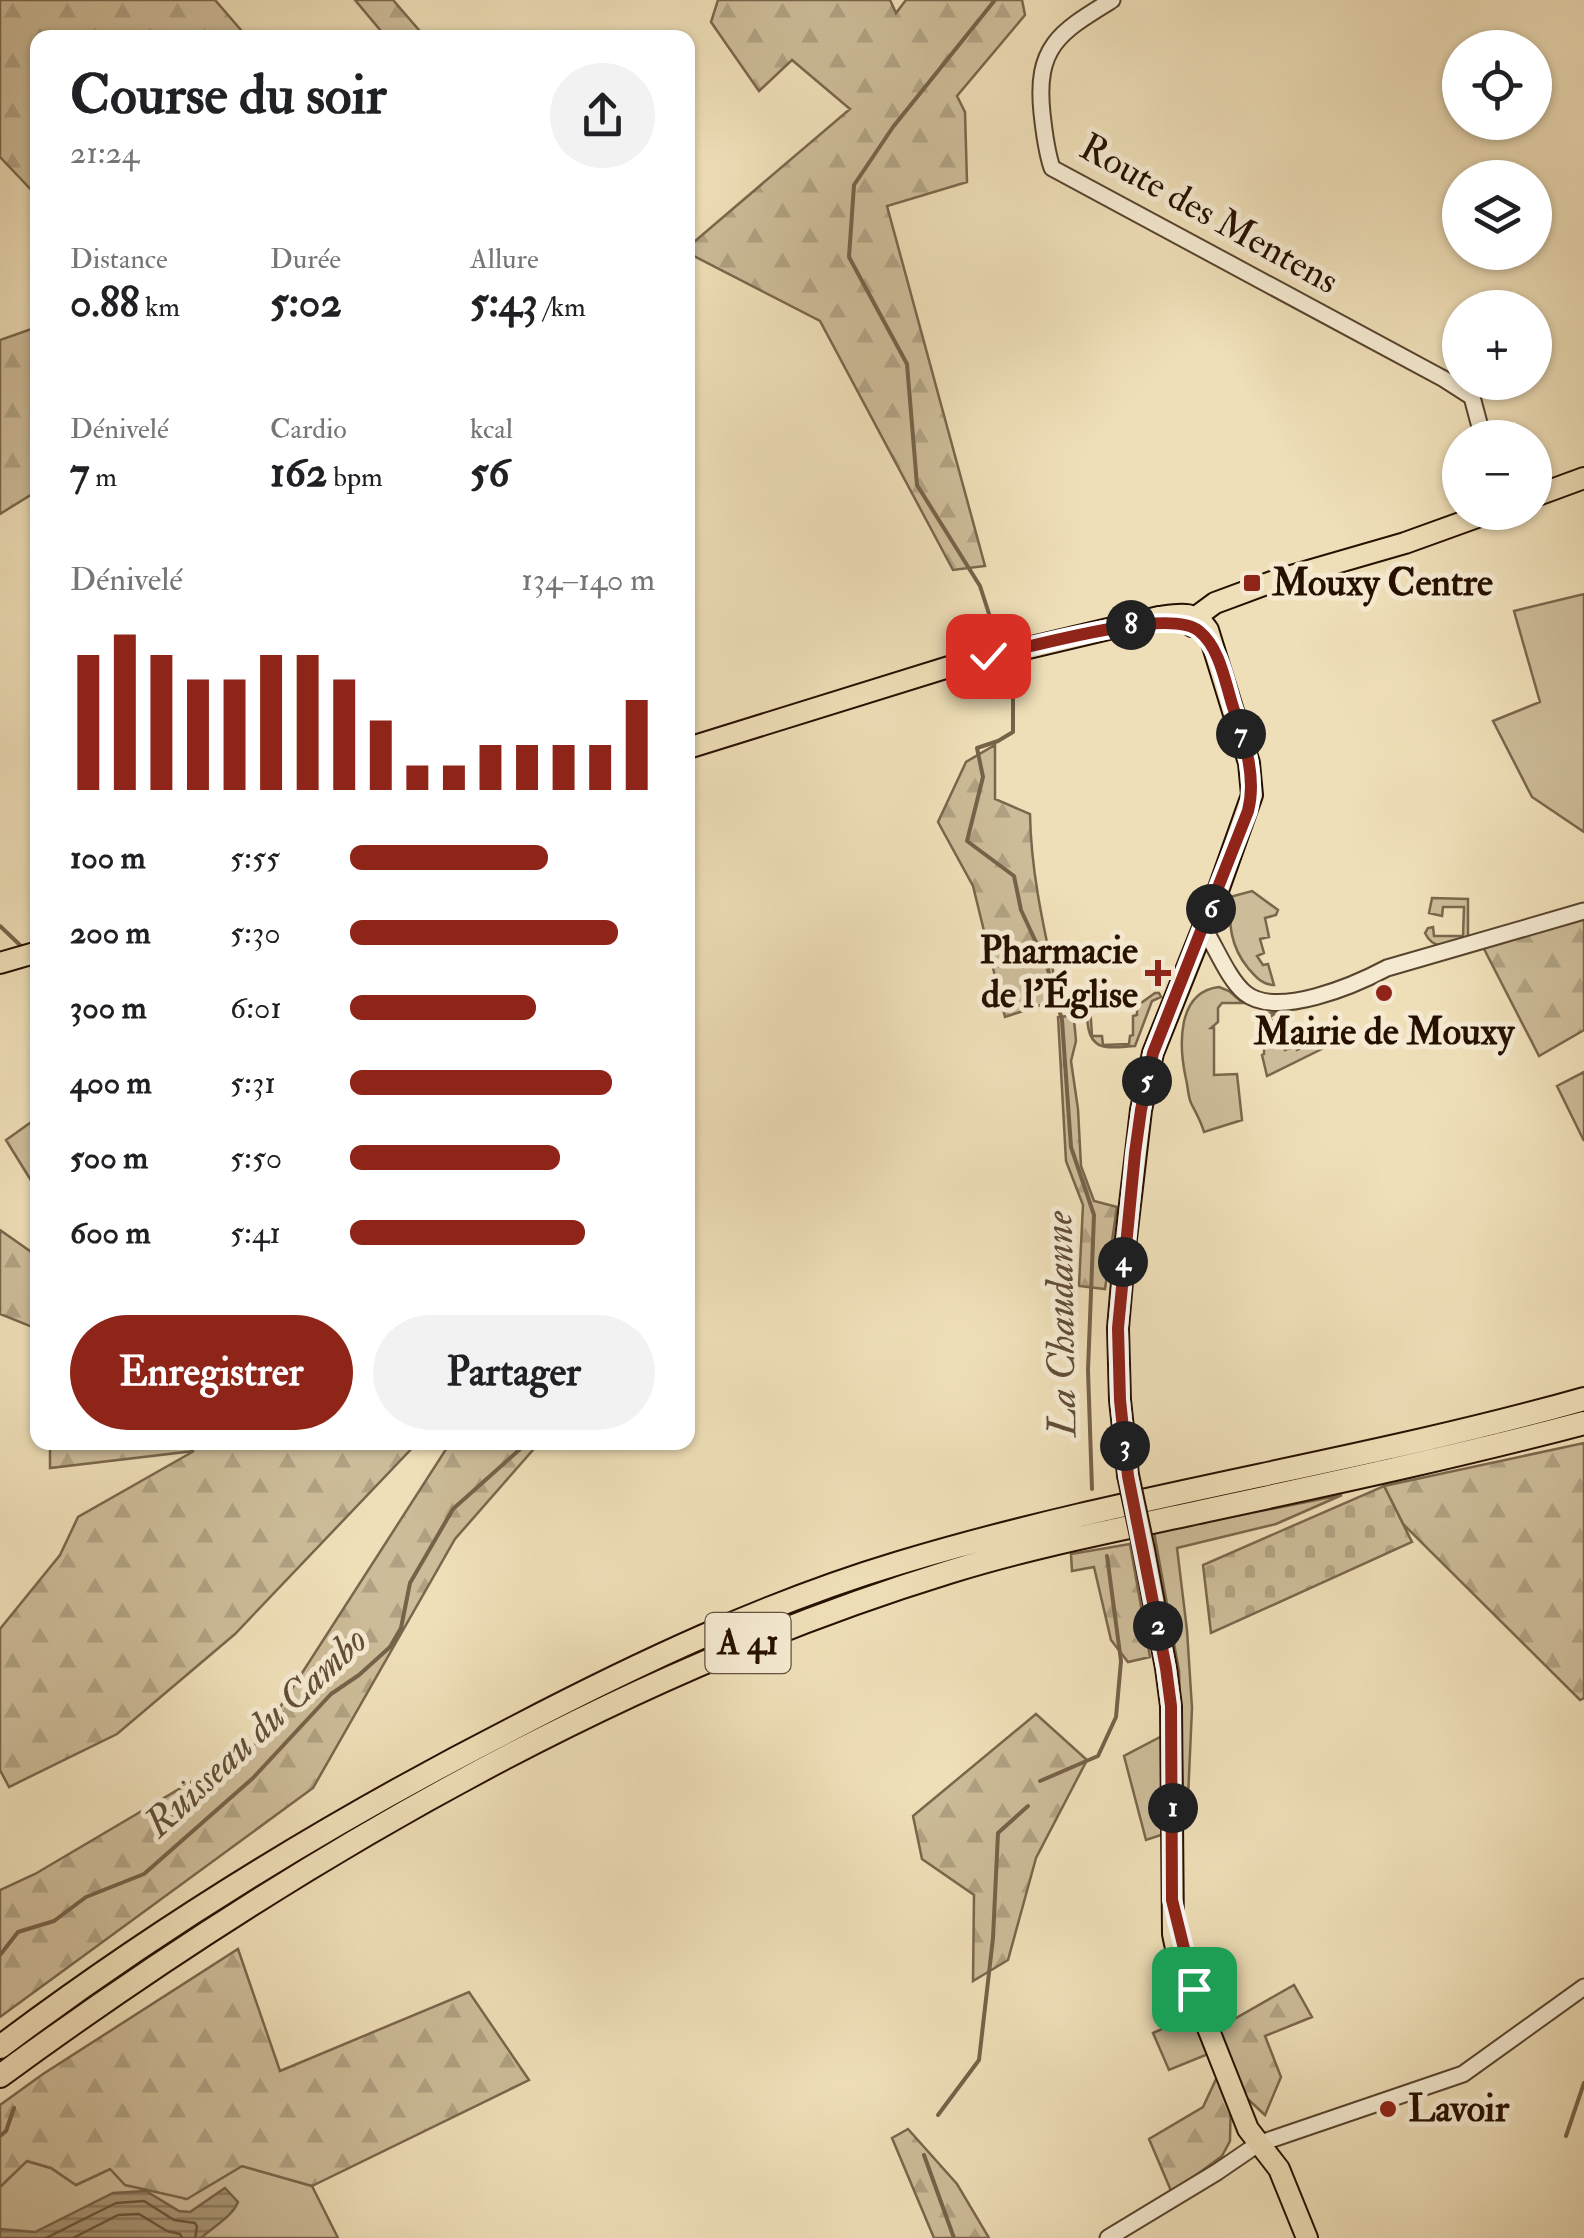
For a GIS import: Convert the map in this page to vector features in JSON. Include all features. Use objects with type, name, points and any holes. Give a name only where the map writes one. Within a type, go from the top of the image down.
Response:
[{"type":"highway","name":"A 41","points":[[0,2047],[211,1902],[346,1820],[472,1749],[593,1688],[746,1619],[894,1564],[1009,1531],[1402,1445],[1584,1400]]},
{"type":"highway","name":"A 41","points":[[0,2076],[208,1931],[407,1812],[607,1706],[768,1635],[886,1592],[1016,1553],[1440,1460],[1584,1423]]},
{"type":"main road","points":[[1552,490],[1584,478]]},
{"type":"main road","points":[[1195,622],[1215,603],[1442,530]]},
{"type":"main road","points":[[695,746],[988,656],[1174,615],[1208,630],[1247,755],[1252,796],[1225,875],[1153,1053],[1135,1153],[1118,1328],[1120,1400],[1128,1476],[1171,1706],[1172,1900],[1178,1966],[1248,2130],[1279,2168],[1306,2238]]},
{"type":"main road","points":[[695,758],[743,745],[850,698]]},
{"type":"main road","points":[[0,963],[30,954]]},
{"type":"street","name":"Route des Mentens","points":[[1112,0],[1074,23],[1044,62],[1039,86],[1046,151],[1052,168],[1444,378],[1472,397],[1478,420]]},
{"type":"street","points":[[1203,927],[1238,986],[1247,995],[1271,1004],[1357,984],[1387,968],[1584,911]]},
{"type":"street","points":[[1108,2238],[1258,2144],[1463,2074],[1584,1987]]},
{"type":"green space","points":[[0,0],[215,0],[241,30],[30,30],[30,189],[0,157]]},
{"type":"green space","points":[[355,0],[393,0],[419,30],[380,30]]},
{"type":"green space","points":[[718,0],[890,0],[896,13],[906,0],[1022,0],[1025,15],[957,96],[965,112],[967,182],[887,206],[985,566],[953,570],[820,321],[695,257],[695,241],[850,109],[792,60],[759,91],[711,22]]},
{"type":"green space","points":[[30,329],[30,495],[0,514],[0,340]]},
{"type":"green space","points":[[1584,594],[1584,832],[1532,797],[1493,721],[1540,702],[1514,611]]},
{"type":"green space","points":[[995,745],[995,799],[1030,814],[1036,884],[1059,999],[1005,1017],[973,886],[938,822],[966,762]]},
{"type":"green space","points":[[1252,891],[1278,910],[1276,915],[1265,918],[1269,937],[1260,939],[1264,953],[1257,956],[1263,965],[1268,964],[1274,985],[1263,982],[1248,968],[1232,934],[1230,897]]},
{"type":"green space","points":[[1432,898],[1468,899],[1468,940],[1443,946],[1429,939],[1425,933],[1433,927],[1434,936],[1463,936],[1464,907],[1443,907],[1442,916],[1429,913]]},
{"type":"green space","points":[[1584,905],[1584,1030],[1539,1056],[1483,947]]},
{"type":"green space","points":[[1219,987],[1243,1003],[1222,1003],[1218,1022],[1211,1028],[1214,1075],[1237,1074],[1242,1120],[1204,1132],[1189,1097],[1182,1037],[1188,1010],[1195,999]]},
{"type":"green space","points":[[1155,993],[1161,997],[1152,1001],[1135,1046],[1105,1047],[1094,1041],[1090,1035],[1088,1026],[1088,1002],[1100,1003],[1090,1005],[1092,1036],[1102,1036],[1103,1045],[1129,1044],[1137,1006]]},
{"type":"green space","points":[[1265,1013],[1276,1013],[1270,1017],[1285,1050],[1294,1046],[1297,1050],[1334,1032],[1338,1041],[1267,1076],[1262,1055]]},
{"type":"green space","points":[[1058,1017],[1074,1020],[1076,1041],[1071,1061],[1081,1166],[1094,1201],[1117,1207],[1105,1289],[1079,1286],[1083,1205],[1066,1161]]},
{"type":"green space","points":[[1584,1072],[1584,1141],[1557,1086]]},
{"type":"green space","points":[[30,1123],[30,1179],[6,1140]]},
{"type":"green space","points":[[0,1230],[30,1251],[30,1326],[0,1314]]},
{"type":"green space","points":[[1584,1443],[1584,1698],[1580,1700],[1403,1524],[1384,1486]]},
{"type":"green space","points":[[50,1450],[410,1450],[235,1634],[117,1734],[9,1787],[0,1770],[0,1629],[60,1555],[78,1517],[194,1451],[50,1468]]},
{"type":"green space","points":[[445,1450],[533,1450],[455,1539],[313,1788],[0,2017],[0,1890],[35,1874],[257,1743]]},
{"type":"green space","points":[[1384,1486],[1412,1542],[1211,1633],[1203,1565]]},
{"type":"green space","points":[[1342,1495],[1276,1524],[1177,1548],[1192,1708],[1188,1798],[1183,1799],[1179,1671],[1154,1532]]},
{"type":"green space","points":[[1130,1544],[1150,1657],[1128,1662],[1111,1640],[1094,1567],[1072,1571],[1071,1554]]},
{"type":"green space","points":[[1036,1714],[1087,1760],[1036,1858],[1008,1960],[973,1981],[974,1895],[922,1859],[913,1816]]},
{"type":"green space","points":[[1162,1736],[1164,1834],[1146,1840],[1124,1756]]},
{"type":"green space","points":[[238,1949],[280,2071],[469,1992],[529,2080],[312,2186],[242,2166],[187,2199],[125,2185],[110,2169],[76,2185],[51,2168],[27,2161],[0,2187],[0,2105]]},
{"type":"green space","points":[[1202,1971],[1229,2022],[1294,1985],[1312,2017],[1265,2036],[1281,2077],[1265,2115],[1238,2090],[1231,2092],[1230,2141],[1222,2156],[1172,2193],[1149,2139],[1203,2107],[1224,2062],[1192,1975]]},
{"type":"green space","points":[[1192,2016],[1208,2054],[1169,2070],[1153,2033]]},
{"type":"green space","points":[[908,2129],[957,2184],[989,2238],[934,2238],[892,2138]]},
{"type":"green space","points":[[26,2161],[51,2168],[76,2185],[110,2169],[186,2199],[242,2166],[312,2186],[338,2238],[0,2238],[0,2187]]},
{"type":"water","points":[[225,2188],[238,2202],[227,2217],[201,2238],[0,2238],[0,2229],[35,2232],[113,2193],[146,2191],[179,2211],[190,2212]]},
{"type":"waterway","name":"La Chaudanne","points":[[995,0],[893,127],[854,185],[849,257],[907,364],[917,485],[980,586],[1000,648]]},
{"type":"waterway","name":"La Chaudanne","points":[[1005,662],[1013,689],[1013,732],[977,748],[983,777],[967,841],[1014,876],[1021,910],[1047,966],[1062,1020],[1071,1147],[1094,1215],[1088,1370],[1092,1489]]},
{"type":"waterway","name":"Ruisseau du Cambo","points":[[0,926],[22,947]]},
{"type":"waterway","name":"Ruisseau du Cambo","points":[[0,1955],[18,1932],[54,1921],[86,1897],[144,1874],[253,1778],[331,1694],[390,1647],[401,1628],[410,1583],[453,1509],[519,1450]]},
{"type":"waterway","points":[[1040,1781],[1098,1756],[1116,1717],[1121,1661],[1107,1556]]},
{"type":"waterway","name":"La Chaudanne","points":[[938,2115],[979,2060],[993,1938],[998,1833],[1028,1806]]},
{"type":"waterway","points":[[1566,2136],[1584,2083]]},
{"type":"waterway","points":[[0,2136],[6,2131],[14,2108]]},
{"type":"waterway","name":"La Chaudanne","points":[[924,2155],[954,2238]]},
{"type":"place","name":"Mouxy Centre","points":[[1252,583]]},
{"type":"place","name":"Pharmacie de l'Église","points":[[1158,973]]},
{"type":"place","name":"Mairie de Mouxy","points":[[1384,993]]},
{"type":"place","name":"Lavoir","points":[[1388,2109]]},
{"type":"route","points":[[988,656],[1140,623],[1192,626],[1212,644],[1252,778],[1248,811],[1153,1053],[1135,1153],[1118,1328],[1128,1476],[1171,1706],[1172,1900],[1194,1989]]}]
